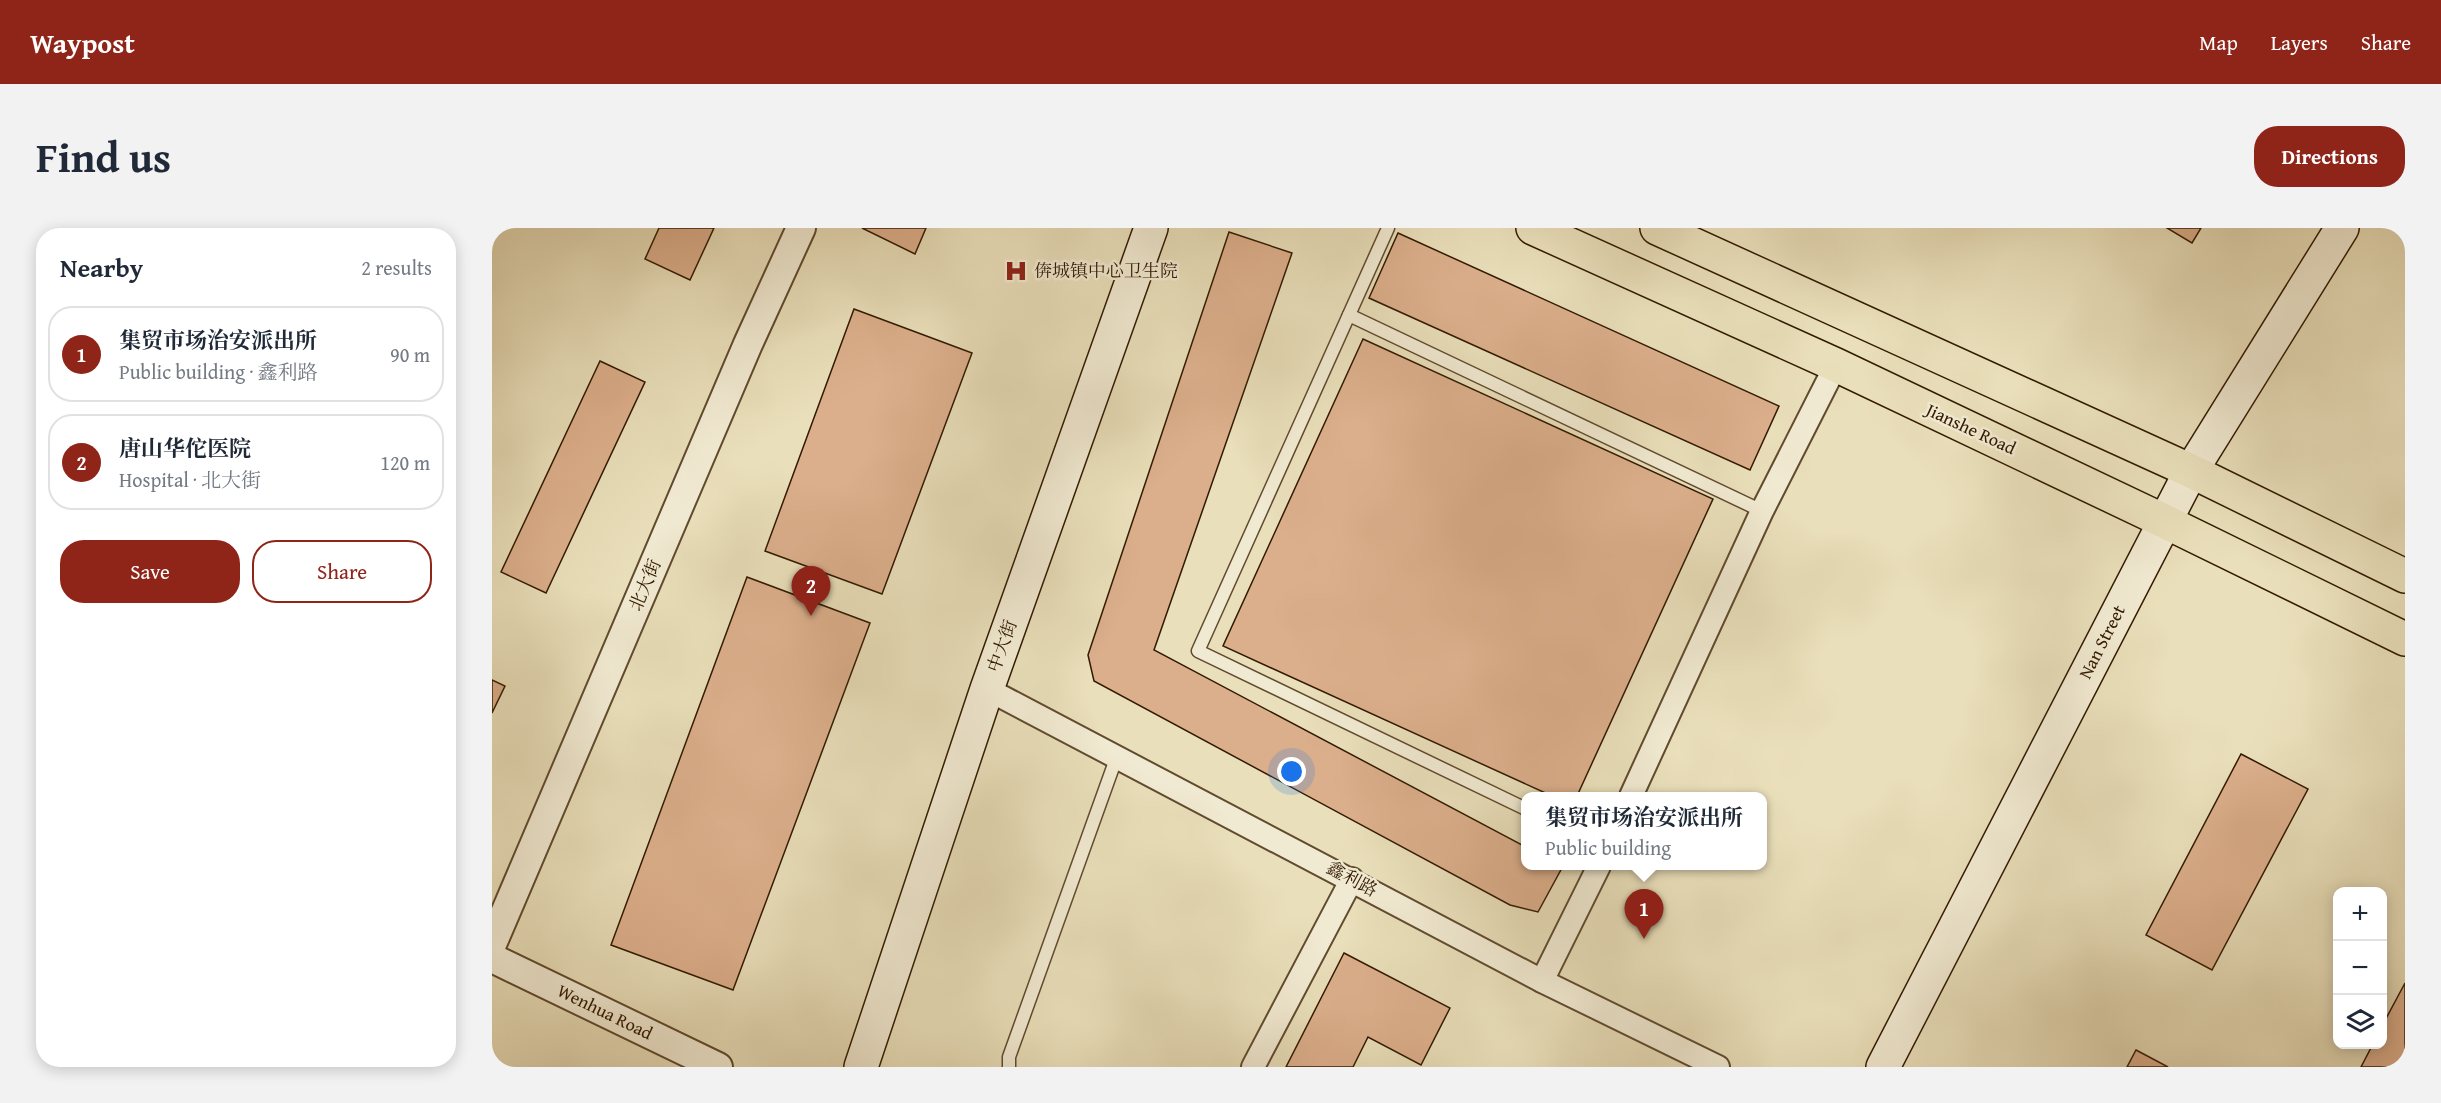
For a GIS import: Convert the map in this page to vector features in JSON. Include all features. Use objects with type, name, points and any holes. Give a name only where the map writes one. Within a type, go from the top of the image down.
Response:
[{"type":"main road","name":"中大街","points":[[861,1067],[987,689],[1151,228]]},
{"type":"main road","name":"Jianshe Road","points":[[1533,228],[1836,365],[2164,520],[2405,639]]},
{"type":"main road","points":[[1657,228],[2191,471],[2405,576]]},
{"type":"main road","name":"Nan Street","points":[[1883,1067],[2164,520],[2191,471],[2342,228]]},
{"type":"street","name":"北大街","points":[[492,944],[748,344],[801,228]]},
{"type":"street","points":[[1633,792],[1762,511],[1836,365]]},
{"type":"street","name":"鑫利路","points":[[987,689],[1352,879],[1542,981],[1718,1067]]},
{"type":"street","points":[[1542,981],[1597,870]]},
{"type":"street","points":[[1253,1067],[1352,879]]},
{"type":"street","name":"Wenhua Road","points":[[492,958],[718,1067]]},
{"type":"lane","points":[[1388,228],[1198,651],[1521,807]]},
{"type":"lane","points":[[1349,315],[1762,511]]},
{"type":"lane","points":[[1009,1067],[1009,1057],[1117,756]]},
{"type":"building","points":[[659,228],[714,228],[690,280],[645,259]]},
{"type":"building","points":[[862,228],[926,228],[915,254]]},
{"type":"building","points":[[2167,228],[2201,228],[2192,243]]},
{"type":"building","points":[[1229,232],[1292,253],[1154,650],[1521,844],[1521,870],[1561,870],[1538,912],[1510,905],[1094,681],[1088,655]]},
{"type":"building","points":[[1398,233],[1779,406],[1750,470],[1369,298]]},
{"type":"building","points":[[854,309],[972,353],[882,594],[765,551]]},
{"type":"building","points":[[1363,339],[1713,499],[1579,792],[1543,792],[1223,646]]},
{"type":"building","points":[[600,361],[645,382],[546,593],[501,572]]},
{"type":"building","points":[[747,577],[870,623],[733,990],[611,945]]},
{"type":"building","points":[[492,680],[505,686],[492,713]]},
{"type":"building","points":[[2241,754],[2308,789],[2212,970],[2146,935]]},
{"type":"building","points":[[1344,953],[1450,1008],[1421,1065],[1368,1037],[1353,1067],[1286,1067]]},
{"type":"building","points":[[2405,983],[2405,1067],[2361,1067],[2370,1049],[2387,1049],[2387,1017]]},
{"type":"building","points":[[2136,1050],[2168,1067],[2127,1067]]},
{"type":"place","name":"倴城镇中心卫生院","points":[[1016,271]]},
{"type":"place","name":"唐山华佗医院","points":[[811,616]]},
{"type":"place","name":"集贸市场治安派出所","points":[[1644,939]]}]
